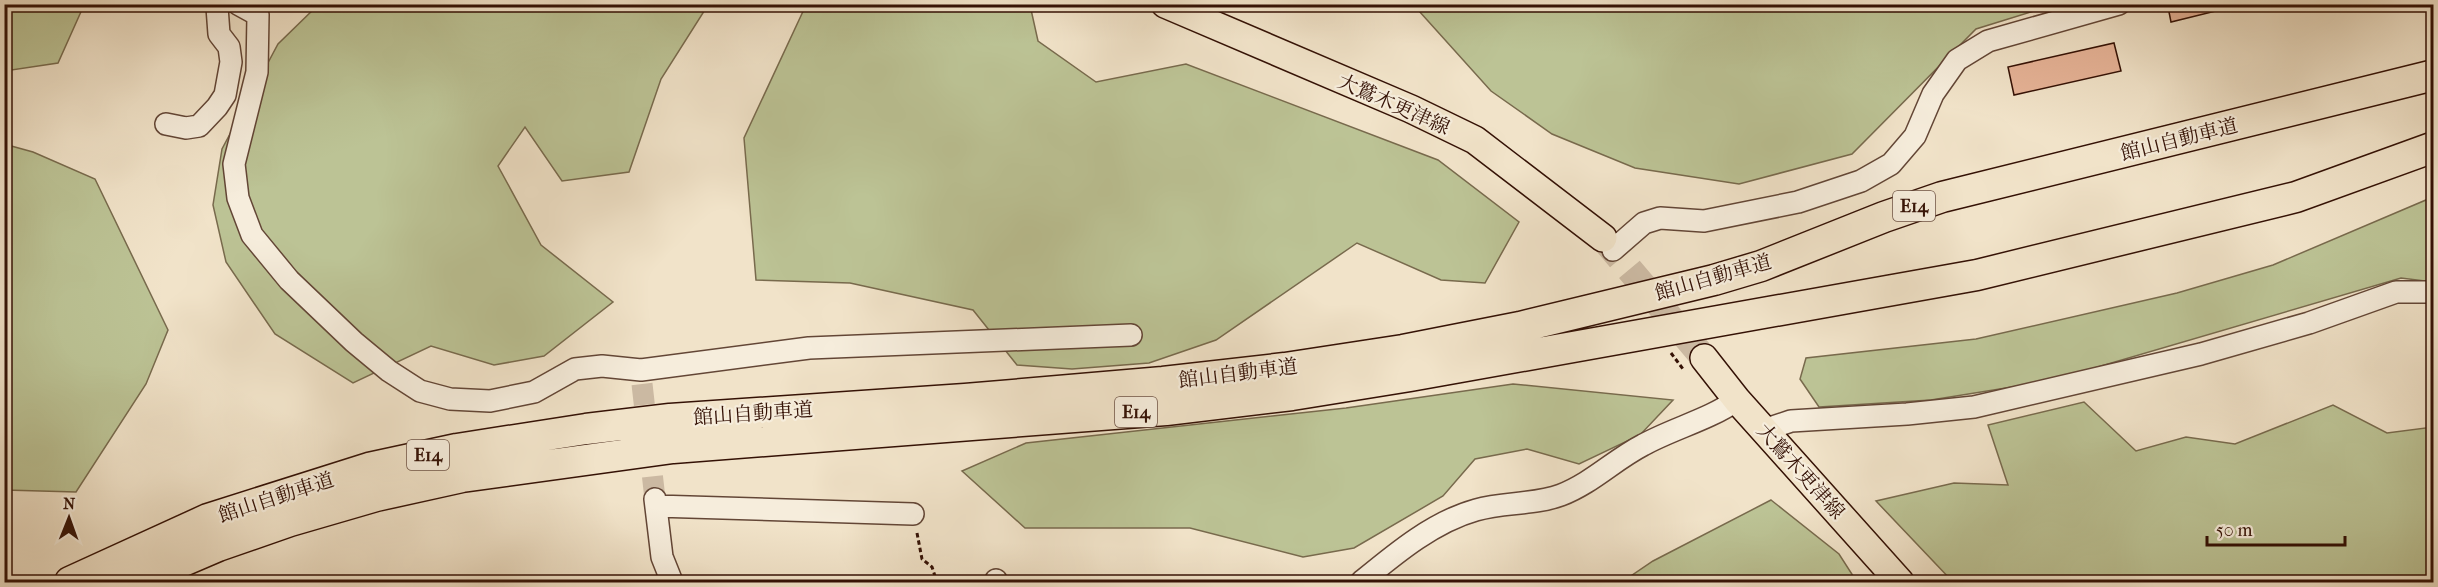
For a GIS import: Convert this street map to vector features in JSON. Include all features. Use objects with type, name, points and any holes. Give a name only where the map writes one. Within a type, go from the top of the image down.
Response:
[{"type":"highway","points":[[2361,93],[2433,75]]},
{"type":"highway","points":[[2361,93],[2433,82]]},
{"type":"highway","name":"館山自動車道","points":[[70,582],[208,519],[369,468],[457,449],[586,429],[670,419],[965,399],[1163,382],[1403,350],[1520,327],[1714,280],[1761,266],[1884,217],[1942,197],[2361,93]]},
{"type":"highway","name":"館山自動車道","points":[[134,582],[218,546],[290,521],[376,496],[462,477],[674,448],[1166,410],[1292,396],[1977,274],[2296,197],[2431,148]]},
{"type":"main road","name":"大鷲木更津線","points":[[1165,4],[1411,109],[1475,141],[1608,244]]},
{"type":"main road","name":"大鷲木更津線","points":[[1696,367],[1737,400],[1900,582]]},
{"type":"street","points":[[166,124],[186,128],[199,126],[225,95],[231,62],[229,47],[219,34],[217,7],[221,4]]},
{"type":"street","points":[[238,4],[265,10],[257,72],[234,164],[238,198],[252,235],[289,279],[354,342],[389,371],[420,391],[450,399],[490,401],[534,392],[575,369],[602,366],[641,377],[809,348],[1131,335]]},
{"type":"street","points":[[1608,244],[1644,222],[1660,218],[1704,221],[1798,202],[1861,181],[1891,164],[1915,136],[1933,94],[1957,60],[1988,41],[2119,4]]},
{"type":"street","points":[[1764,430],[1791,421],[1907,414],[1974,407],[2201,354],[2309,323],[2396,292],[2433,292]]},
{"type":"street","points":[[1361,582],[1383,564],[1453,518],[1501,504],[1544,499],[1581,486],[1643,444],[1717,413],[1737,400]]},
{"type":"street","points":[[672,582],[662,556],[656,503],[913,514]]},
{"type":"path","points":[[1667,348],[1696,367]]},
{"type":"path","points":[[913,514],[922,559],[932,567],[937,582]]},
{"type":"green space","points":[[1420,4],[2053,5],[1976,29],[1852,154],[1739,184],[1635,168],[1552,134],[1491,91],[1419,11]]},
{"type":"green space","points":[[4,5],[84,5],[58,63],[5,71]]},
{"type":"green space","points":[[318,5],[708,5],[661,79],[629,172],[562,181],[525,127],[498,166],[541,245],[613,302],[544,356],[494,365],[431,346],[353,383],[275,334],[226,262],[213,205],[222,149],[278,44]]},
{"type":"green space","points":[[806,5],[1030,5],[1038,41],[1096,82],[1186,64],[1438,160],[1519,222],[1485,283],[1441,280],[1357,243],[1216,340],[1149,363],[1072,369],[1017,365],[973,310],[850,283],[756,280],[744,138]]},
{"type":"green space","points":[[4,144],[33,152],[95,179],[168,330],[146,384],[76,492],[5,490]]},
{"type":"green space","points":[[2433,197],[2433,282],[2401,278],[2050,381],[1931,400],[1819,407],[1800,379],[1806,358],[1976,339],[2177,293],[2273,265]]},
{"type":"green space","points":[[1513,384],[1673,400],[1640,435],[1579,464],[1527,449],[1475,459],[1443,496],[1354,548],[1303,557],[1190,528],[1025,528],[962,471],[1026,443],[1346,408]]},
{"type":"green space","points":[[2084,402],[2136,451],[2186,437],[2235,444],[2333,405],[2387,433],[2433,427],[2433,582],[1953,582],[1876,501],[1954,483],[2008,485],[1988,425]]},
{"type":"green space","points":[[1771,500],[1839,554],[1857,582],[1622,582],[1653,561]]},
{"type":"building","points":[[2179,4],[2219,4],[2220,10],[2171,22],[2168,7]]},
{"type":"building","points":[[2114,43],[2121,71],[2014,95],[2008,67]]},
{"type":"tunnel","points":[[1603,238],[1704,358]]},
{"type":"tunnel","points":[[642,384],[655,499]]}]
